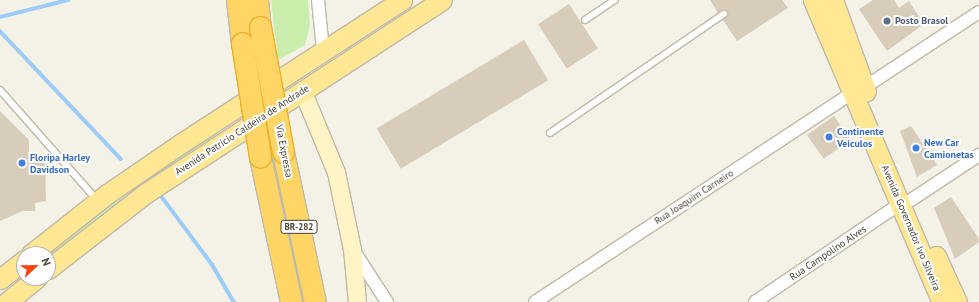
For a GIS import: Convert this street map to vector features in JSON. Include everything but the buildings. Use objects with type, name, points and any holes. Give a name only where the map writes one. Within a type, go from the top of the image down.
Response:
[{"type":"highway","name":"BR-282","points":[[237,0],[260,157],[291,302]]},
{"type":"highway","name":"Via Expressa","points":[[257,0],[260,27],[283,152],[315,302]]},
{"type":"main road","points":[[41,246],[98,201],[180,144],[402,0]]},
{"type":"main road","name":"Avenida Patrício Caldeira de Andrade","points":[[56,263],[146,193],[442,0]]},
{"type":"main road","name":"Avenida Governador Ivo Silveira","points":[[833,0],[859,90]]},
{"type":"main road","name":"Avenida Governador Ivo Silveira","points":[[815,5],[859,90],[906,202],[942,302]]},
{"type":"main road","points":[[323,50],[326,75]]},
{"type":"main road","points":[[302,90],[336,172],[352,249],[357,302]]},
{"type":"main road","name":"Avenida Governador Ivo Silveira","points":[[906,202],[957,302]]},
{"type":"main road","points":[[0,278],[16,266]]},
{"type":"main road","points":[[7,302],[27,286]]},
{"type":"street","points":[[318,0],[323,50]]},
{"type":"street","name":"Rua Joaquim Carneiro","points":[[535,302],[979,12]]},
{"type":"street","name":"Rua Campolino Alves","points":[[755,302],[979,155]]},
{"type":"street","points":[[352,249],[387,302]]},
{"type":"lane","points":[[585,20],[615,0]]},
{"type":"lane","points":[[550,133],[724,14]]},
{"type":"lane","points":[[0,90],[98,201]]},
{"type":"green space","points":[[271,0],[308,0],[310,26],[305,45],[278,60]]},
{"type":"green space","points":[[317,65],[222,129],[212,143],[56,257],[56,246],[53,246],[110,200]]},
{"type":"waterway","points":[[0,17],[68,0]]},
{"type":"waterway","points":[[0,31],[121,159]]},
{"type":"waterway","points":[[162,197],[212,264],[234,302]]},
{"type":"place","name":"Posto Brasol","points":[[887,21]]},
{"type":"place","name":"Continente Veículos","points":[[829,137]]},
{"type":"place","name":"New Car Camionetas","points":[[916,148]]},
{"type":"place","name":"Floripa Harley Davidson","points":[[22,163]]}]
